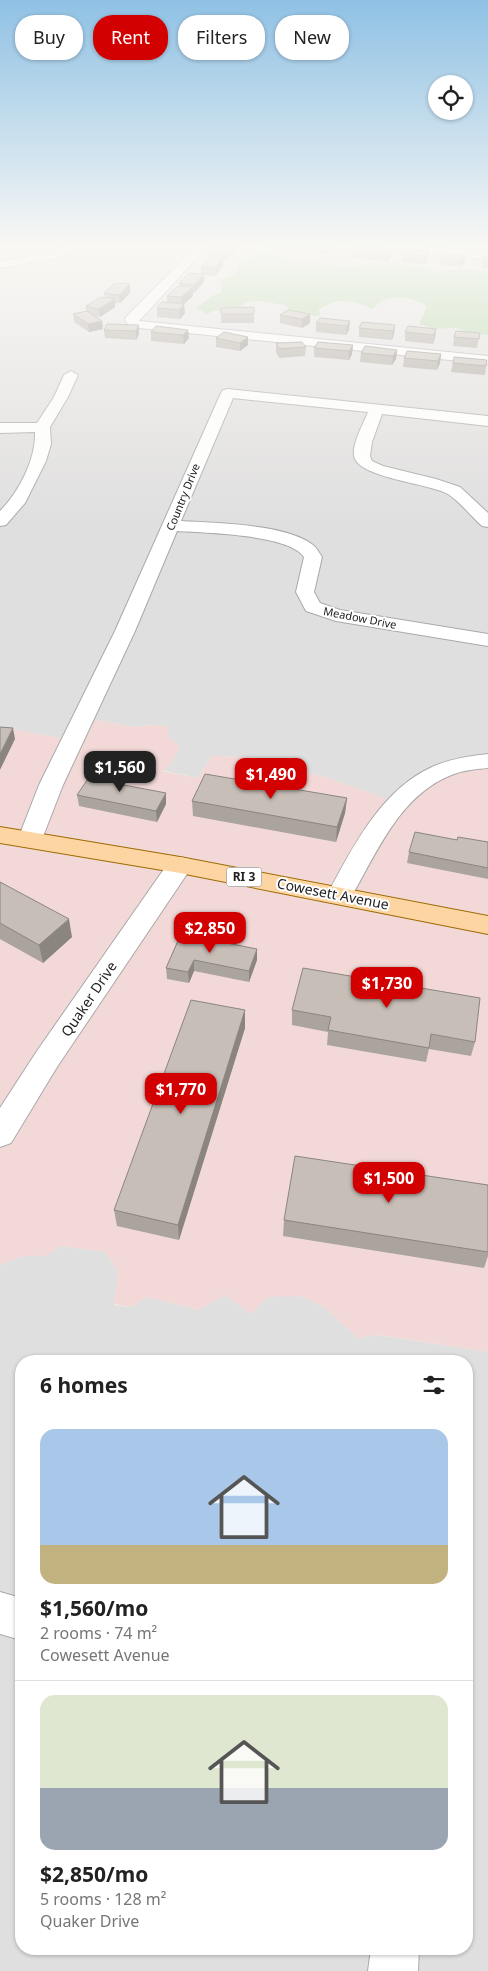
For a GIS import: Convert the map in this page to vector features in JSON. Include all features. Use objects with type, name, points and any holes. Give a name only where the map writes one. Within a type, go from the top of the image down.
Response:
[{"type":"main road","name":"Cowesett Avenue","points":[[0,835],[180,865],[488,925]]},
{"type":"street","points":[[272,338],[488,360]]},
{"type":"street","points":[[0,521],[17,502],[38,461],[42,444],[42,427],[71,375]]},
{"type":"street","name":"Country Drive","points":[[30,839],[51,785],[125,631],[228,393],[488,421]]},
{"type":"street","points":[[376,410],[364,442],[362,456],[366,464],[390,473],[430,482],[454,491],[488,522]]},
{"type":"street","points":[[0,428],[42,427]]},
{"type":"street","name":"Meadow Drive","points":[[172,525],[242,531],[273,536],[296,542],[308,548],[313,557],[305,592],[313,607],[323,612],[488,640]]},
{"type":"street","points":[[340,895],[355,866],[386,819],[415,787],[440,772],[466,764],[488,761]]},
{"type":"street","name":"Quaker Drive","points":[[0,1134],[47,1059],[180,865]]},
{"type":"street","points":[[0,1613],[15,1617]]},
{"type":"street","points":[[393,1971],[394,1955]]},
{"type":"shaded area","points":[[0,338],[488,338],[488,760],[392,801],[325,777],[249,757],[212,756],[198,778],[161,770],[169,738],[154,725],[134,727],[85,718],[71,740],[0,727]]},
{"type":"shaded area","points":[[85,718],[134,727],[167,726],[169,738],[180,746],[172,763],[162,771],[198,778],[212,756],[249,757],[325,777],[393,801],[416,785],[488,760],[488,1352],[380,1335],[358,1338],[324,1307],[300,1296],[268,1297],[251,1314],[224,1295],[199,1310],[147,1297],[131,1307],[114,1304],[118,1271],[105,1252],[61,1246],[46,1256],[23,1256],[0,1265],[0,727],[71,740]]},
{"type":"shaded area","points":[[61,1246],[105,1252],[118,1271],[114,1305],[131,1307],[147,1297],[199,1310],[224,1294],[300,1296],[324,1307],[358,1338],[379,1335],[488,1352],[488,1971],[0,1971],[0,1265],[23,1256],[46,1256]]},
{"type":"building","points":[[216,338],[247,338],[240,343]]},
{"type":"building","points":[[302,342],[306,347],[279,349],[276,343]]},
{"type":"building","points":[[318,342],[353,345],[349,351],[314,348]]},
{"type":"building","points":[[365,346],[397,350],[393,356],[361,353]]},
{"type":"building","points":[[407,351],[441,354],[438,361],[404,358]]},
{"type":"building","points":[[454,357],[487,360],[486,366],[453,363]]},
{"type":"building","points":[[0,727],[13,728],[0,754]]},
{"type":"building","points":[[92,773],[116,777],[113,783],[166,793],[156,811],[77,795]]},
{"type":"building","points":[[205,774],[347,798],[337,827],[192,801]]},
{"type":"building","points":[[415,832],[457,840],[458,837],[488,842],[488,868],[409,852]]},
{"type":"building","points":[[0,882],[69,919],[39,945],[0,923]]},
{"type":"building","points":[[181,934],[257,949],[249,971],[194,960],[188,972],[166,968]]},
{"type":"building","points":[[303,968],[480,998],[475,1042],[431,1034],[429,1048],[328,1030],[331,1017],[292,1010]]},
{"type":"building","points":[[191,1000],[245,1010],[178,1225],[114,1210]]},
{"type":"building","points":[[295,1156],[488,1185],[488,1252],[284,1220]]}]
